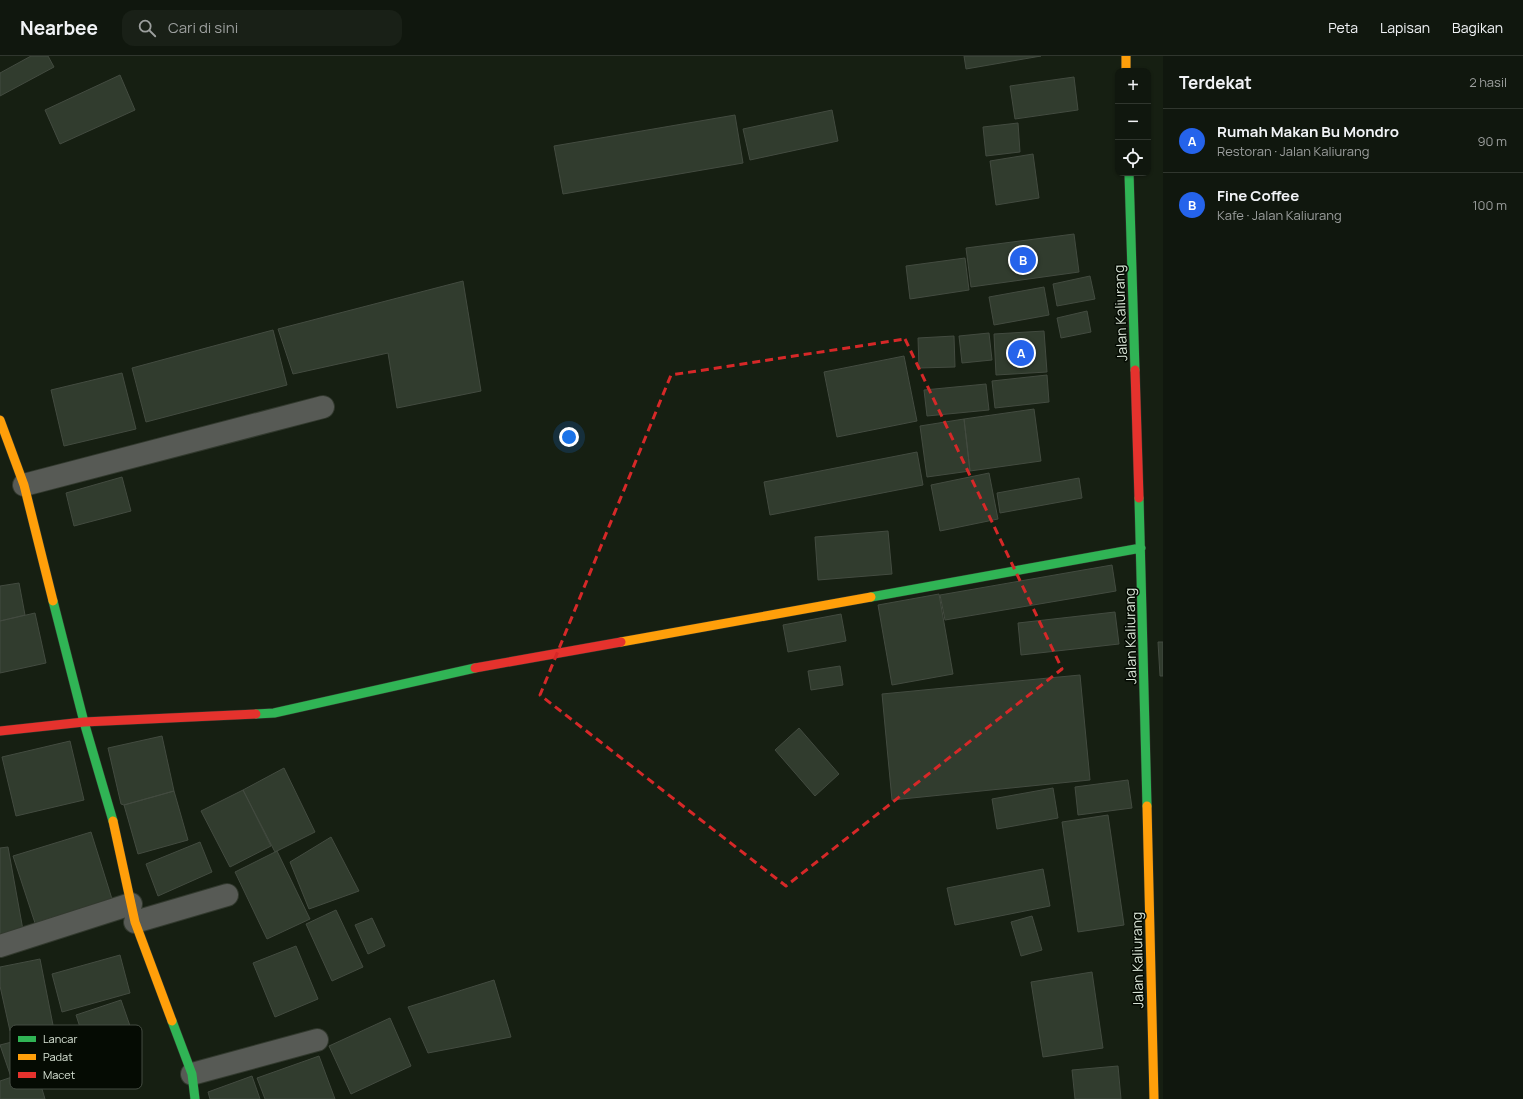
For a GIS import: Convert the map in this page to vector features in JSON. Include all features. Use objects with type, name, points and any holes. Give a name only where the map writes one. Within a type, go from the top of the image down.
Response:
[{"type":"street","points":[[1126,56],[1126,68]]},
{"type":"street","name":"Jalan Kaliurang","points":[[1129,176],[1156,894],[1154,1099]]},
{"type":"street","points":[[24,485],[323,407]]},
{"type":"street","points":[[0,420],[24,485],[84,722],[116,831],[133,913],[192,1074],[195,1099]]},
{"type":"street","points":[[0,732],[84,722],[274,713],[460,671],[1142,548]]},
{"type":"street","points":[[0,946],[133,913],[227,895]]},
{"type":"street","points":[[192,1074],[317,1040]]},
{"type":"highlighted area","points":[[905,339],[1062,669],[786,886],[540,695],[671,375]]},
{"type":"building","points":[[31,56],[48,56],[54,67],[0,96],[0,73]]},
{"type":"building","points":[[964,56],[1041,56],[966,69]]},
{"type":"building","points":[[120,75],[135,110],[60,144],[45,110]]},
{"type":"building","points":[[1074,77],[1078,110],[1015,119],[1010,86]]},
{"type":"building","points":[[832,110],[838,141],[750,160],[743,129]]},
{"type":"building","points":[[735,115],[743,163],[563,194],[554,146]]},
{"type":"building","points":[[1018,123],[1020,152],[986,156],[983,127]]},
{"type":"building","points":[[1033,154],[1039,198],[996,205],[990,161]]},
{"type":"building","points":[[1074,234],[1079,272],[971,287],[966,248]]},
{"type":"building","points":[[965,258],[969,290],[910,299],[906,266]]},
{"type":"building","points":[[1090,276],[1095,299],[1057,306],[1053,284]]},
{"type":"building","points":[[463,281],[481,391],[397,408],[388,353],[293,374],[278,329]]},
{"type":"building","points":[[1044,287],[1049,315],[994,325],[989,297]]},
{"type":"building","points":[[1087,311],[1091,332],[1061,338],[1057,318]]},
{"type":"building","points":[[273,330],[287,385],[146,422],[132,368]]},
{"type":"building","points":[[1044,331],[1047,372],[996,375],[994,334]]},
{"type":"building","points":[[989,333],[992,360],[962,363],[959,336]]},
{"type":"building","points":[[954,336],[955,367],[919,368],[918,338]]},
{"type":"building","points":[[904,356],[917,421],[837,437],[824,372]]},
{"type":"building","points":[[122,373],[136,429],[64,446],[51,390]]},
{"type":"building","points":[[1047,375],[1049,402],[995,408],[992,381]]},
{"type":"building","points":[[986,384],[989,410],[927,416],[924,390]]},
{"type":"building","points":[[1034,409],[1041,461],[970,471],[964,419]]},
{"type":"building","points":[[964,419],[970,471],[927,477],[920,426]]},
{"type":"building","points":[[917,452],[923,485],[770,515],[764,482]]},
{"type":"building","points":[[989,473],[998,519],[940,531],[931,485]]},
{"type":"building","points":[[122,477],[131,511],[74,526],[66,493]]},
{"type":"building","points":[[1079,478],[1082,498],[1000,513],[997,493]]},
{"type":"building","points":[[888,531],[892,574],[818,580],[815,537]]},
{"type":"building","points":[[1112,565],[1116,591],[945,620],[940,595]]},
{"type":"building","points":[[19,583],[25,615],[0,621],[0,586]]},
{"type":"building","points":[[939,594],[953,674],[892,685],[878,605]]},
{"type":"building","points":[[1115,612],[1119,644],[1021,655],[1018,623]]},
{"type":"building","points":[[35,613],[46,663],[0,673],[0,621]]},
{"type":"building","points":[[841,614],[846,641],[788,652],[783,625]]},
{"type":"building","points":[[1158,642],[1163,642],[1163,676],[1160,676]]},
{"type":"building","points":[[840,666],[843,685],[811,690],[808,671]]},
{"type":"building","points":[[1080,675],[1090,780],[892,800],[882,694]]},
{"type":"building","points":[[799,728],[839,774],[815,796],[775,750]]},
{"type":"building","points":[[162,736],[174,791],[124,805],[121,804],[108,748]]},
{"type":"building","points":[[70,741],[84,800],[16,816],[2,757]]},
{"type":"building","points":[[284,768],[315,832],[275,852],[243,790]]},
{"type":"building","points":[[1128,780],[1132,808],[1078,815],[1075,787]]},
{"type":"building","points":[[1053,788],[1058,818],[997,829],[992,799]]},
{"type":"building","points":[[243,790],[271,846],[230,867],[201,811]]},
{"type":"building","points":[[174,791],[188,840],[138,854],[124,805]]},
{"type":"building","points":[[1108,815],[1124,925],[1078,932],[1062,822]]},
{"type":"building","points":[[91,832],[112,899],[35,923],[13,856]]},
{"type":"building","points":[[331,837],[359,891],[309,909],[290,862]]},
{"type":"building","points":[[200,842],[212,872],[158,896],[146,864]]},
{"type":"building","points":[[8,847],[23,930],[0,938],[0,848]]},
{"type":"building","points":[[277,851],[310,919],[267,939],[235,872]]},
{"type":"building","points":[[1043,869],[1050,906],[955,925],[947,888]]},
{"type":"building","points":[[336,910],[363,967],[332,981],[306,924]]},
{"type":"building","points":[[1032,916],[1042,950],[1021,956],[1011,922]]},
{"type":"building","points":[[372,918],[385,946],[368,954],[355,925]]},
{"type":"building","points":[[296,946],[318,999],[275,1017],[253,963]]},
{"type":"building","points":[[120,955],[130,993],[62,1012],[52,974]]},
{"type":"building","points":[[40,959],[53,1025],[10,1025],[10,1031],[0,986],[0,967]]},
{"type":"building","points":[[1092,972],[1103,1048],[1043,1057],[1031,982]]},
{"type":"building","points":[[494,980],[511,1037],[428,1053],[408,1007]]},
{"type":"building","points":[[121,1000],[130,1025],[79,1025],[76,1015]]},
{"type":"building","points":[[390,1018],[411,1066],[351,1094],[329,1046]]},
{"type":"building","points":[[10,1042],[10,1074],[0,1045]]},
{"type":"building","points":[[319,1056],[335,1099],[265,1099],[257,1078]]},
{"type":"building","points":[[1118,1066],[1121,1099],[1075,1099],[1072,1070]]},
{"type":"building","points":[[252,1076],[260,1099],[210,1099],[208,1092]]},
{"type":"building","points":[[10,1078],[10,1089],[42,1089],[45,1099],[0,1099],[0,1081]]},
{"type":"traffic: fast","points":[[1129,176],[1135,370]]},
{"type":"traffic: fast","points":[[1139,498],[1147,806]]},
{"type":"traffic: fast","points":[[871,597],[1141,548]]},
{"type":"traffic: fast","points":[[53,601],[84,722],[113,821]]},
{"type":"traffic: fast","points":[[256,714],[274,713],[475,668]]},
{"type":"traffic: fast","points":[[172,1021],[192,1074],[195,1099]]},
{"type":"traffic: slow","points":[[1126,56],[1126,68]]},
{"type":"traffic: slow","points":[[0,420],[24,485],[53,601]]},
{"type":"traffic: slow","points":[[621,642],[871,597]]},
{"type":"traffic: slow","points":[[1147,806],[1154,1099]]},
{"type":"traffic: slow","points":[[113,821],[135,922],[172,1021]]},
{"type":"traffic: jam","points":[[1135,370],[1139,498]]},
{"type":"traffic: jam","points":[[475,668],[621,642]]},
{"type":"traffic: jam","points":[[0,731],[84,722],[256,714]]},
{"type":"place","name":"Fine Coffee","points":[[1023,260]]},
{"type":"place","name":"Rumah Makan Bu Mondro","points":[[1021,353]]}]
